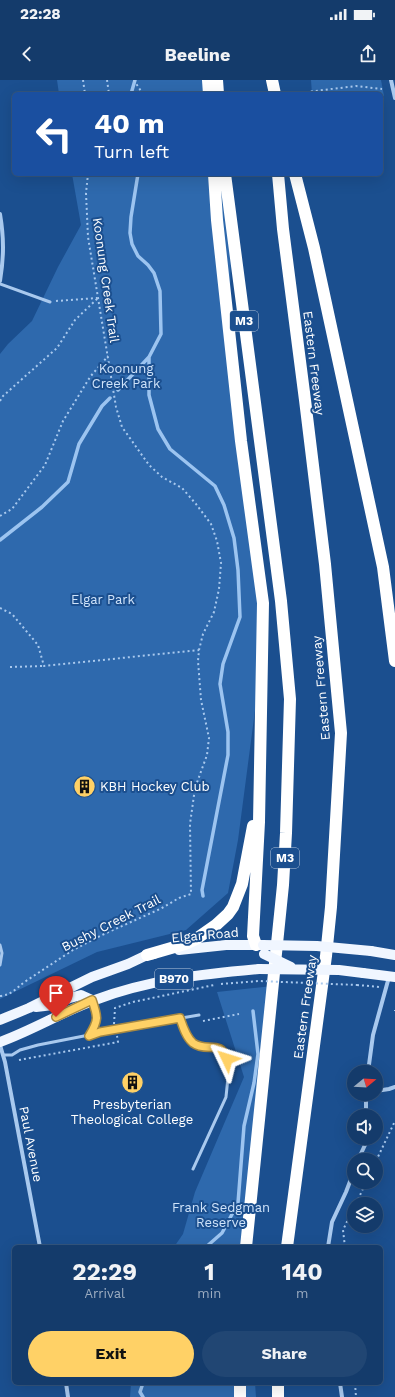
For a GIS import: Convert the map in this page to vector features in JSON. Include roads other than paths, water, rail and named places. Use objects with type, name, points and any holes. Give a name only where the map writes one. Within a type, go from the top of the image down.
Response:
[{"type":"highway","points":[[208,80],[209,92]]},
{"type":"highway","points":[[217,80],[218,92]]},
{"type":"highway","points":[[270,92],[271,80]]},
{"type":"highway","points":[[271,80],[274,92]]},
{"type":"highway","points":[[214,176],[217,220],[241,441],[263,603],[259,822],[253,936],[261,948]]},
{"type":"highway","name":"M3","points":[[225,176],[281,601],[290,699],[283,884],[246,1245]]},
{"type":"highway","name":"Eastern Freeway","points":[[278,176],[283,229],[306,400],[325,564],[341,733],[331,907],[326,956],[287,1245]]},
{"type":"highway","points":[[296,176],[314,248],[383,567],[395,661]]},
{"type":"highway","points":[[147,955],[185,944],[196,939],[216,925],[233,907],[242,884],[259,794]]},
{"type":"highway","points":[[240,1385],[240,1397]]},
{"type":"highway","points":[[278,1385],[278,1397]]},
{"type":"main road","name":"Elgar Road","points":[[0,1020],[29,1008],[92,977],[128,964],[147,955],[195,947],[226,945],[261,948],[317,946],[371,951],[395,955]]},
{"type":"main road","points":[[261,948],[293,968]]},
{"type":"main road","name":"Elgar Road","points":[[0,1043],[92,1000],[167,980],[216,972],[293,968],[339,970],[393,975]]},
{"type":"main road","name":"Elgar Road","points":[[29,1008],[53,1005],[81,995],[92,1000]]},
{"type":"street","points":[[392,80],[395,98]]},
{"type":"street","points":[[0,214],[4,238],[3,263],[0,281]]},
{"type":"street","points":[[369,1065],[373,1035],[386,987],[393,975]]},
{"type":"street","name":"Paul Avenue","points":[[0,1043],[40,1245]]},
{"type":"street","points":[[383,1090],[395,1087]]},
{"type":"street","points":[[328,1245],[332,1222],[347,1187]]},
{"type":"street","points":[[66,1385],[68,1397]]},
{"type":"street","points":[[340,1385],[342,1397]]},
{"type":"lane","points":[[0,284],[50,302]]},
{"type":"lane","points":[[0,945],[2,953],[0,965]]},
{"type":"lane","points":[[89,1036],[98,1016],[92,1000]]},
{"type":"lane","points":[[3,1055],[12,1055],[28,1048],[89,1036],[100,1032],[199,1015]]},
{"type":"lane","points":[[180,1018],[188,1037],[192,1042],[202,1046],[222,1049],[227,1059],[228,1084],[226,1097],[193,1169]]},
{"type":"waterway","points":[[132,92],[135,80]]},
{"type":"waterway","points":[[138,176],[131,217],[130,233],[132,244],[138,256],[154,273],[160,291],[161,334],[149,357],[149,395],[158,429],[170,449],[215,486],[224,505],[234,538],[238,570],[240,617],[223,664],[220,684],[228,732],[228,755],[202,890],[203,896]]},
{"type":"waterway","points":[[118,390],[149,357]]},
{"type":"waterway","points":[[0,540],[42,507],[68,482],[79,444],[102,406],[110,398]]},
{"type":"waterway","points":[[208,1245],[222,1233],[238,1203],[244,1126],[254,1083],[258,1054],[253,1011]]},
{"type":"waterway","points":[[142,1385],[140,1392],[143,1397]]},
{"type":"place","name":"KBH Hockey Club","points":[[85,786]]},
{"type":"place","name":"Presbyterian Theological College","points":[[132,1082]]},
{"type":"park label","name":"Koonung Creek Park","points":[[126,376]]},
{"type":"park label","name":"Elgar Park","points":[[103,599]]},
{"type":"park label","name":"Frank Sedgman Reserve","points":[[221,1214]]}]
